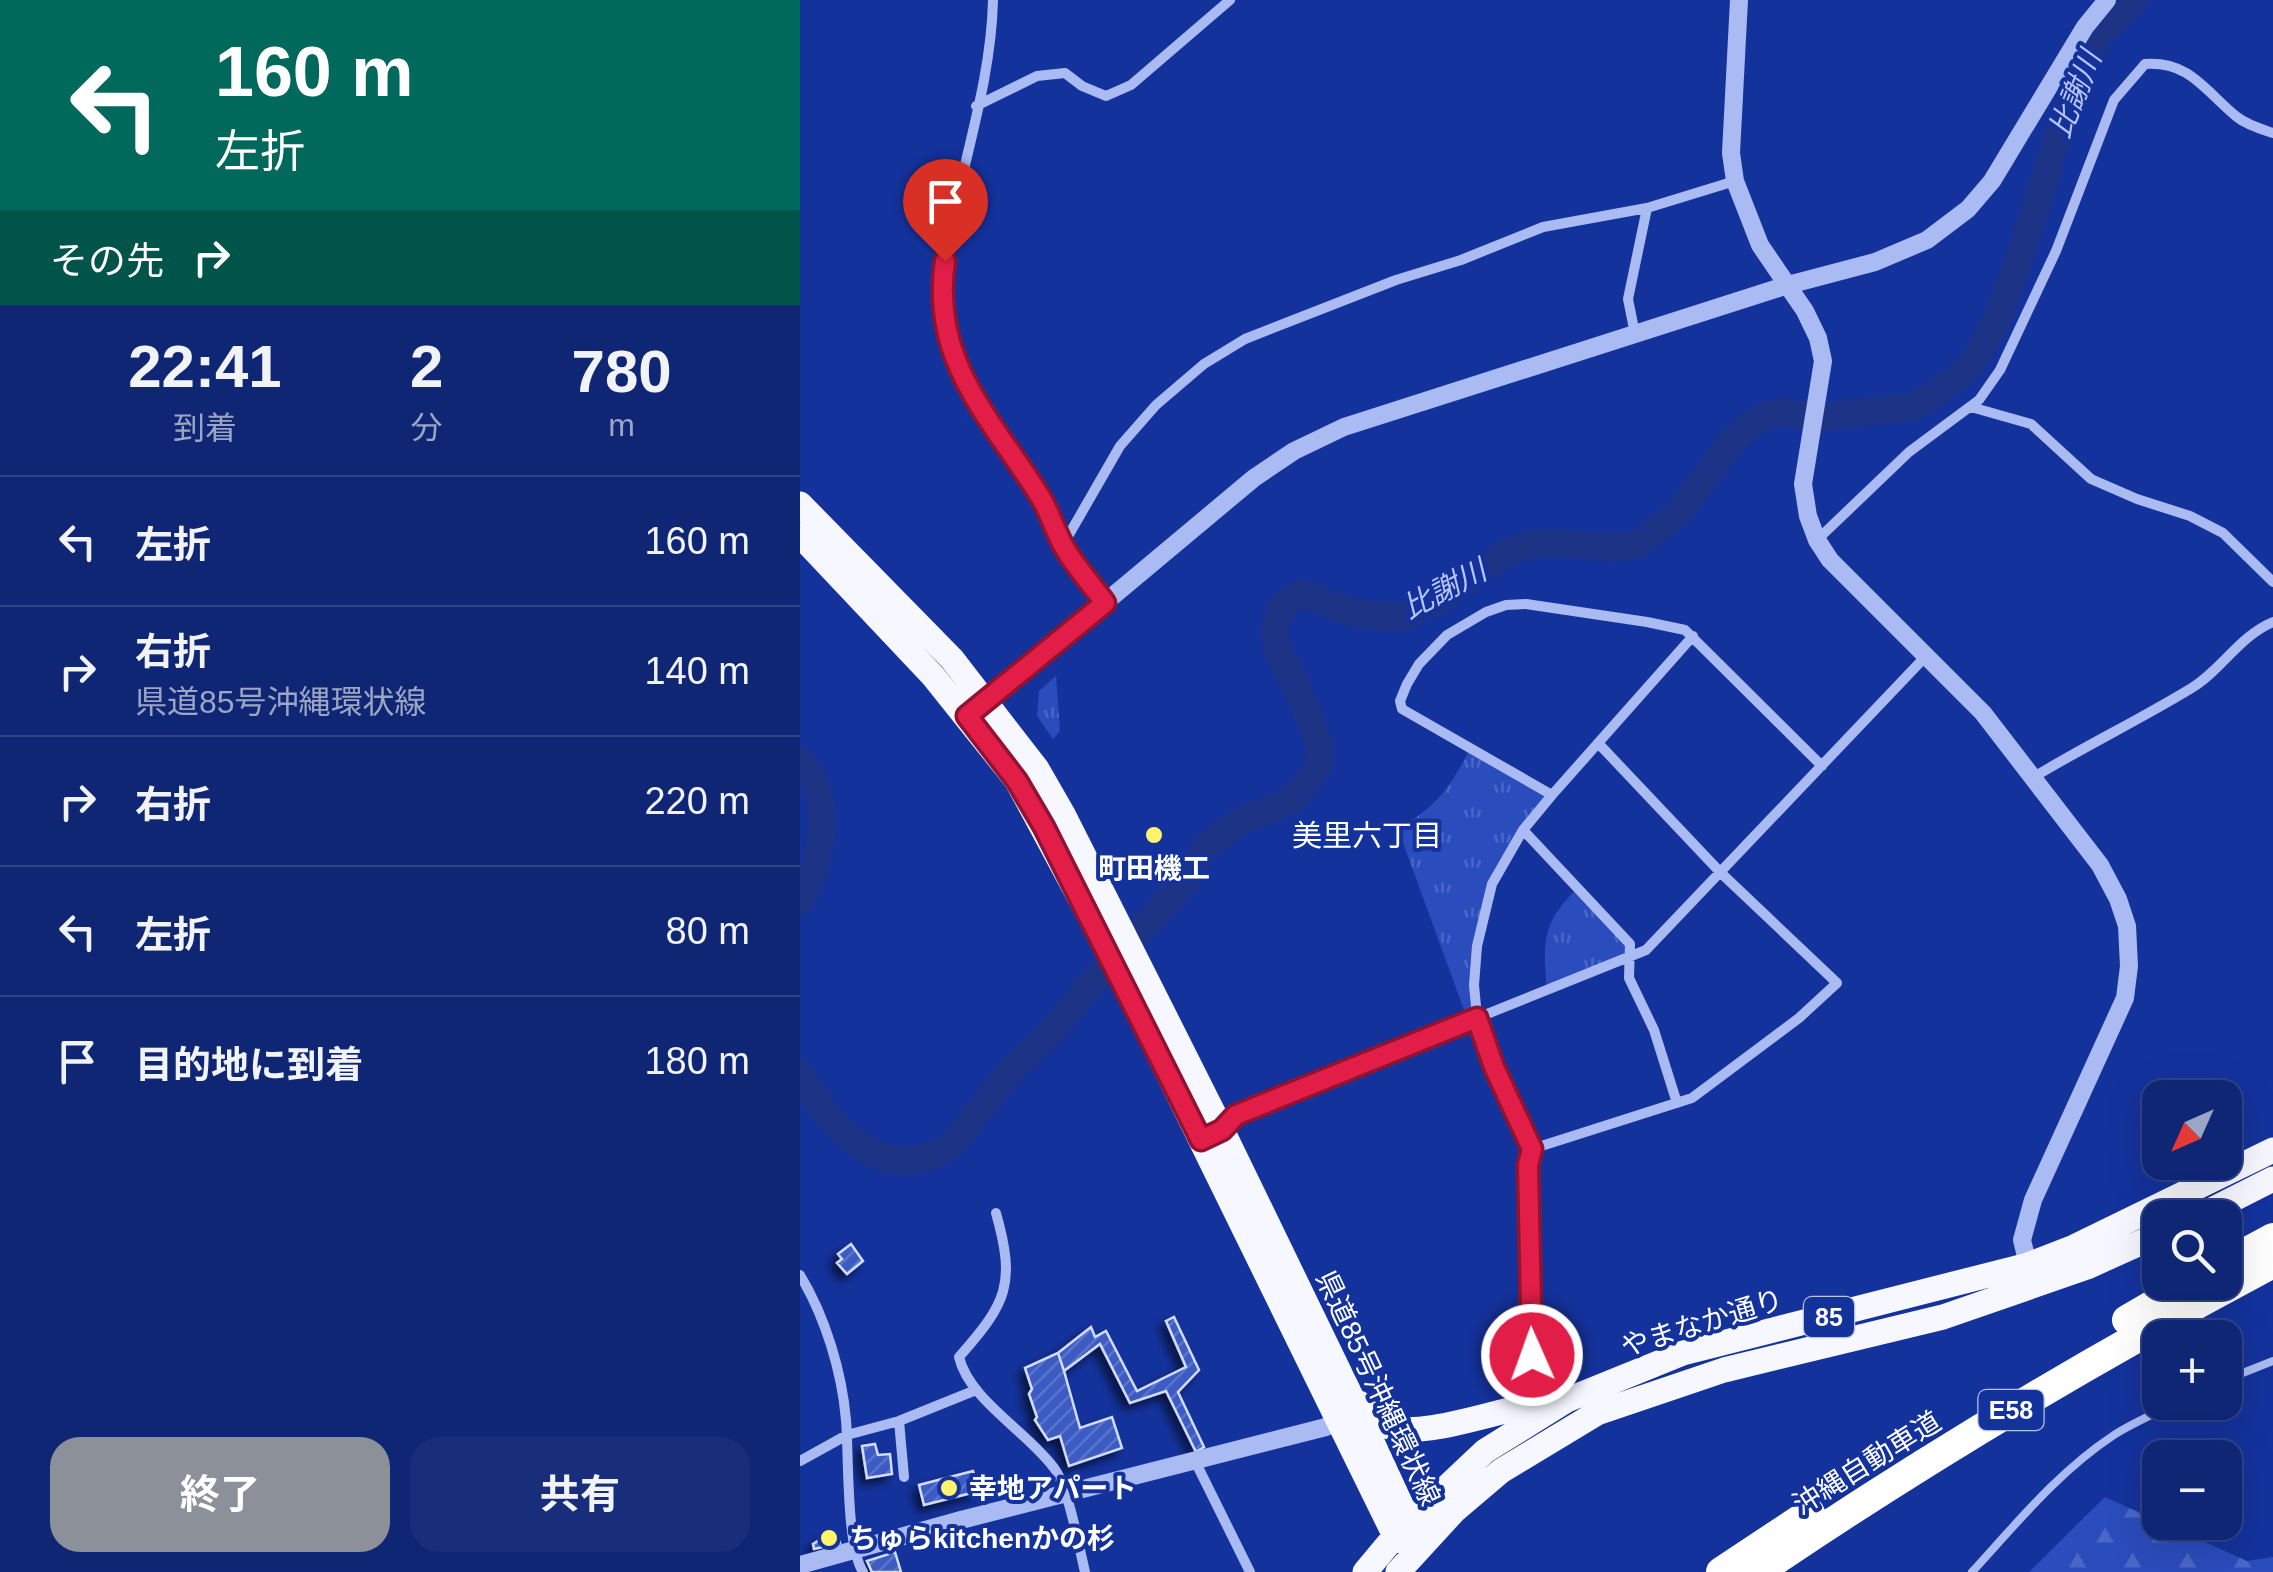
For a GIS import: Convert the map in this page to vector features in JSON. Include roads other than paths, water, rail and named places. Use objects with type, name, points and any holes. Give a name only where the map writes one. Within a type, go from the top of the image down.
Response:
[{"type":"highway","points":[[2242,1255],[2273,1238]]},
{"type":"highway","name":"沖縄自動車道","points":[[1758,1572],[2037,1394],[2273,1263]]},
{"type":"highway","name":"沖縄自動車道","points":[[1720,1572],[2027,1377],[2161,1300]]},
{"type":"main road","name":"県道85号沖縄環状線","points":[[800,504],[952,659],[1017,781],[1112,933],[1406,1536]]},
{"type":"main road","name":"県道85号沖縄環状線","points":[[800,535],[977,708]]},
{"type":"main road","name":"やまなか通り","points":[[1398,1572],[1406,1536],[1454,1511],[1501,1471],[1598,1413],[1724,1370],[1943,1317],[2031,1276],[2072,1248],[2273,1150]]},
{"type":"main road","points":[[2232,1200],[2273,1179]]},
{"type":"main road","name":"やまなか通り","points":[[1365,1572],[1406,1536],[1486,1451],[1568,1400],[1683,1354],[2031,1276],[2142,1240]]},
{"type":"main road","points":[[1344,1404],[1381,1424],[1418,1431],[1538,1403],[1568,1400]]},
{"type":"street","points":[[993,0],[987,58],[942,281],[948,338],[961,376],[980,410],[1040,497],[1063,546],[1105,603]]},
{"type":"street","points":[[976,106],[1037,76],[1064,73],[1106,96],[1132,85],[1230,0]]},
{"type":"street","points":[[1739,0],[1731,153],[1735,181],[1760,246],[1806,311],[1823,361],[1804,484],[1808,516],[1817,540],[1848,580],[1983,713],[2092,854],[2118,899],[2126,926],[2129,966],[2125,998],[2032,1200],[2022,1240],[2031,1276]]},
{"type":"street","points":[[977,708],[1254,478],[1316,439],[1635,334],[1875,262],[1927,240],[1968,209],[1992,181],[2085,28],[2107,0]]},
{"type":"street","points":[[1817,540],[1908,452],[1971,407],[2000,370],[2056,251],[2114,100],[2145,64],[2173,64],[2192,75],[2240,120],[2273,133]]},
{"type":"street","points":[[1063,546],[1120,446],[1156,405],[1204,364],[1245,339],[1379,286],[1462,260],[1543,226],[1647,208],[1735,181]]},
{"type":"street","points":[[1635,334],[1628,300],[1647,208]]},
{"type":"street","points":[[1971,407],[2031,424],[2091,478],[2223,533],[2273,582]]},
{"type":"street","points":[[1552,795],[1402,710],[1400,701],[1420,664],[1460,626],[1506,605],[1526,604],[1685,630],[1822,766]]},
{"type":"street","points":[[2034,777],[2112,730],[2194,688],[2256,628],[2273,622]]},
{"type":"street","points":[[1538,1403],[1533,1393],[1528,1165],[1532,1149],[1494,1067],[1477,1018],[1474,985],[1482,918],[1492,884],[1523,830],[1693,636]]},
{"type":"street","points":[[1212,1134],[1236,1115],[1646,950],[1926,656]]},
{"type":"street","points":[[1532,1149],[1692,1098],[1799,1018],[1837,982],[1721,873],[1598,743]]},
{"type":"street","points":[[1523,830],[1630,944],[1629,978],[1654,1030],[1677,1103]]},
{"type":"street","points":[[996,1213],[1008,1254],[1004,1288],[991,1321],[959,1357],[976,1390],[1056,1470],[1086,1572]]},
{"type":"street","points":[[800,1275],[817,1306],[846,1416],[853,1551],[862,1572]]},
{"type":"street","points":[[800,1461],[847,1435],[898,1421],[976,1390]]},
{"type":"street","points":[[800,1564],[1326,1427],[1344,1404]]},
{"type":"street","points":[[898,1421],[904,1477]]},
{"type":"street","points":[[1196,1463],[1250,1572]]},
{"type":"lane","points":[[2242,1373],[2273,1361]]},
{"type":"lane","points":[[1972,1572],[2074,1466],[2114,1434],[2142,1420]]},
{"type":"waterway","name":"比謝川","points":[[800,1073],[845,1133],[885,1158],[908,1161],[931,1156],[955,1142],[1010,1071],[1055,1028],[1188,878],[1207,845],[1244,819],[1292,801],[1312,776],[1320,753],[1317,738],[1275,636],[1283,605],[1299,594],[1352,613],[1401,618],[1440,600],[1504,554],[1531,544],[1613,548],[1637,545],[1679,512],[1733,440],[1767,415],[1779,412],[1825,418],[1906,409],[1923,402],[1962,374],[1997,319],[2076,77],[2100,35],[2134,0]]},
{"type":"waterway","name":"比謝川","points":[[800,760],[811,776],[822,811],[819,848],[800,901]]},
{"type":"place","name":"町田機工","points":[[1154,835]]},
{"type":"place","name":"幸地アパート","points":[[949,1488]]},
{"type":"place","name":"ちゅらkitchenかの杉","points":[[829,1538]]},
{"type":"district","name":"美里六丁目","points":[[1367,835]]}]
